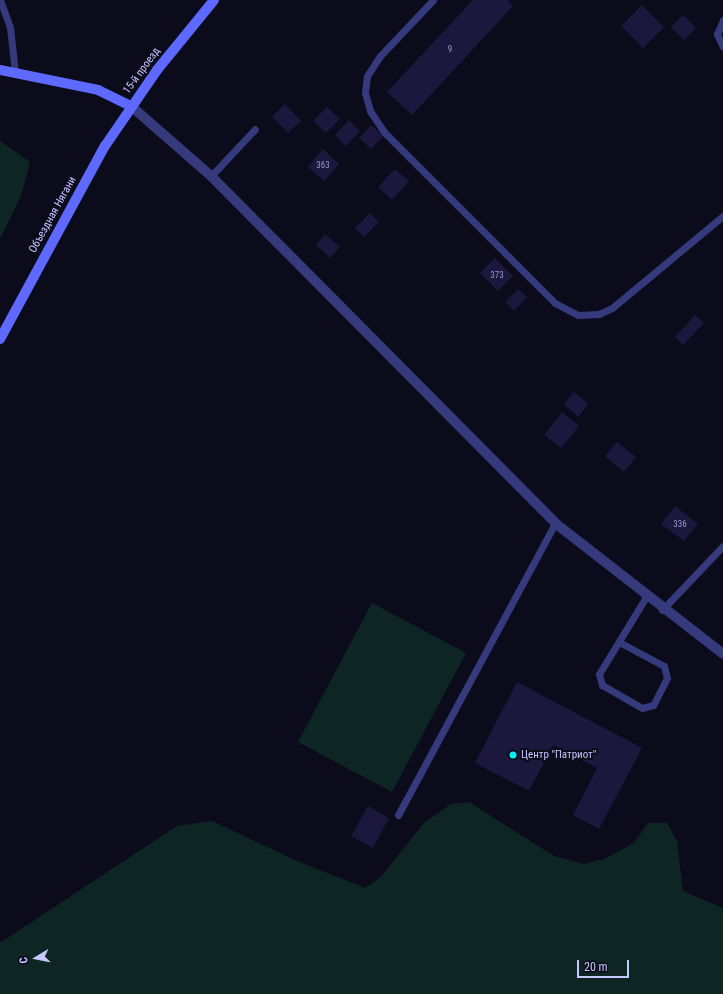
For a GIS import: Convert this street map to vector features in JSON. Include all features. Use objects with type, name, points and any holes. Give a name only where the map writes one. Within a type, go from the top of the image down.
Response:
[{"type":"main road","name":"15-й проезд","points":[[0,70],[98,90],[131,106],[214,0]]},
{"type":"main road","name":"Объездная Нягани","points":[[0,339],[79,191],[131,106]]},
{"type":"street","points":[[131,106],[212,176],[555,523],[662,610],[723,654]]},
{"type":"lane","points":[[0,0],[10,26],[15,72]]},
{"type":"lane","points":[[433,0],[380,56],[366,76],[365,93],[370,111],[384,132],[555,303],[578,315],[599,314],[612,308],[723,216]]},
{"type":"lane","points":[[723,20],[717,34],[723,47]]},
{"type":"lane","points":[[212,176],[255,129]]},
{"type":"lane","points":[[398,815],[555,523]]},
{"type":"lane","points":[[662,610],[723,546]]},
{"type":"lane","points":[[619,642],[664,666],[667,678],[653,705],[642,708],[602,685],[599,674],[646,597]]},
{"type":"green space","points":[[0,141],[30,162],[21,196],[0,239]]},
{"type":"green space","points":[[372,603],[466,653],[392,792],[298,742]]},
{"type":"green space","points":[[469,802],[554,856],[584,864],[604,859],[634,843],[648,823],[667,823],[677,841],[683,891],[723,908],[723,994],[0,994],[0,943],[177,826],[212,821],[297,861],[365,888],[381,877],[423,824],[451,804]]},
{"type":"building","points":[[473,0],[507,0],[513,6],[412,115],[387,92]]},
{"type":"building","points":[[642,5],[664,27],[643,48],[621,26]]},
{"type":"building","points":[[683,15],[696,28],[684,40],[671,27]]},
{"type":"building","points":[[285,104],[301,121],[288,133],[272,117]]},
{"type":"building","points":[[327,107],[340,119],[326,133],[313,121]]},
{"type":"building","points":[[349,120],[360,131],[346,146],[335,135]]},
{"type":"building","points":[[371,125],[383,136],[371,149],[359,138]]},
{"type":"building","points":[[323,149],[339,164],[324,181],[308,167]]},
{"type":"building","points":[[395,169],[409,181],[392,200],[378,187]]},
{"type":"building","points":[[370,213],[379,222],[364,237],[355,228]]},
{"type":"building","points":[[325,234],[340,247],[330,258],[316,245]]},
{"type":"building","points":[[495,258],[513,276],[498,291],[480,273]]},
{"type":"building","points":[[518,289],[527,297],[514,311],[505,302]]},
{"type":"building","points":[[695,315],[704,323],[683,345],[675,337]]},
{"type":"building","points":[[574,392],[588,404],[578,417],[564,404]]},
{"type":"building","points":[[562,412],[579,426],[561,448],[544,435]]},
{"type":"building","points":[[617,442],[636,457],[624,472],[605,456]]},
{"type":"building","points":[[675,506],[698,524],[684,541],[661,524]]},
{"type":"building","name":"Центр \"Патриот\"","points":[[517,682],[642,748],[599,829],[573,815],[597,768],[553,745],[529,791],[475,763]]},
{"type":"building","points":[[368,806],[389,818],[373,848],[351,836]]},
{"type":"place","name":"Центр \"Патриот\"","points":[[513,755]]}]
